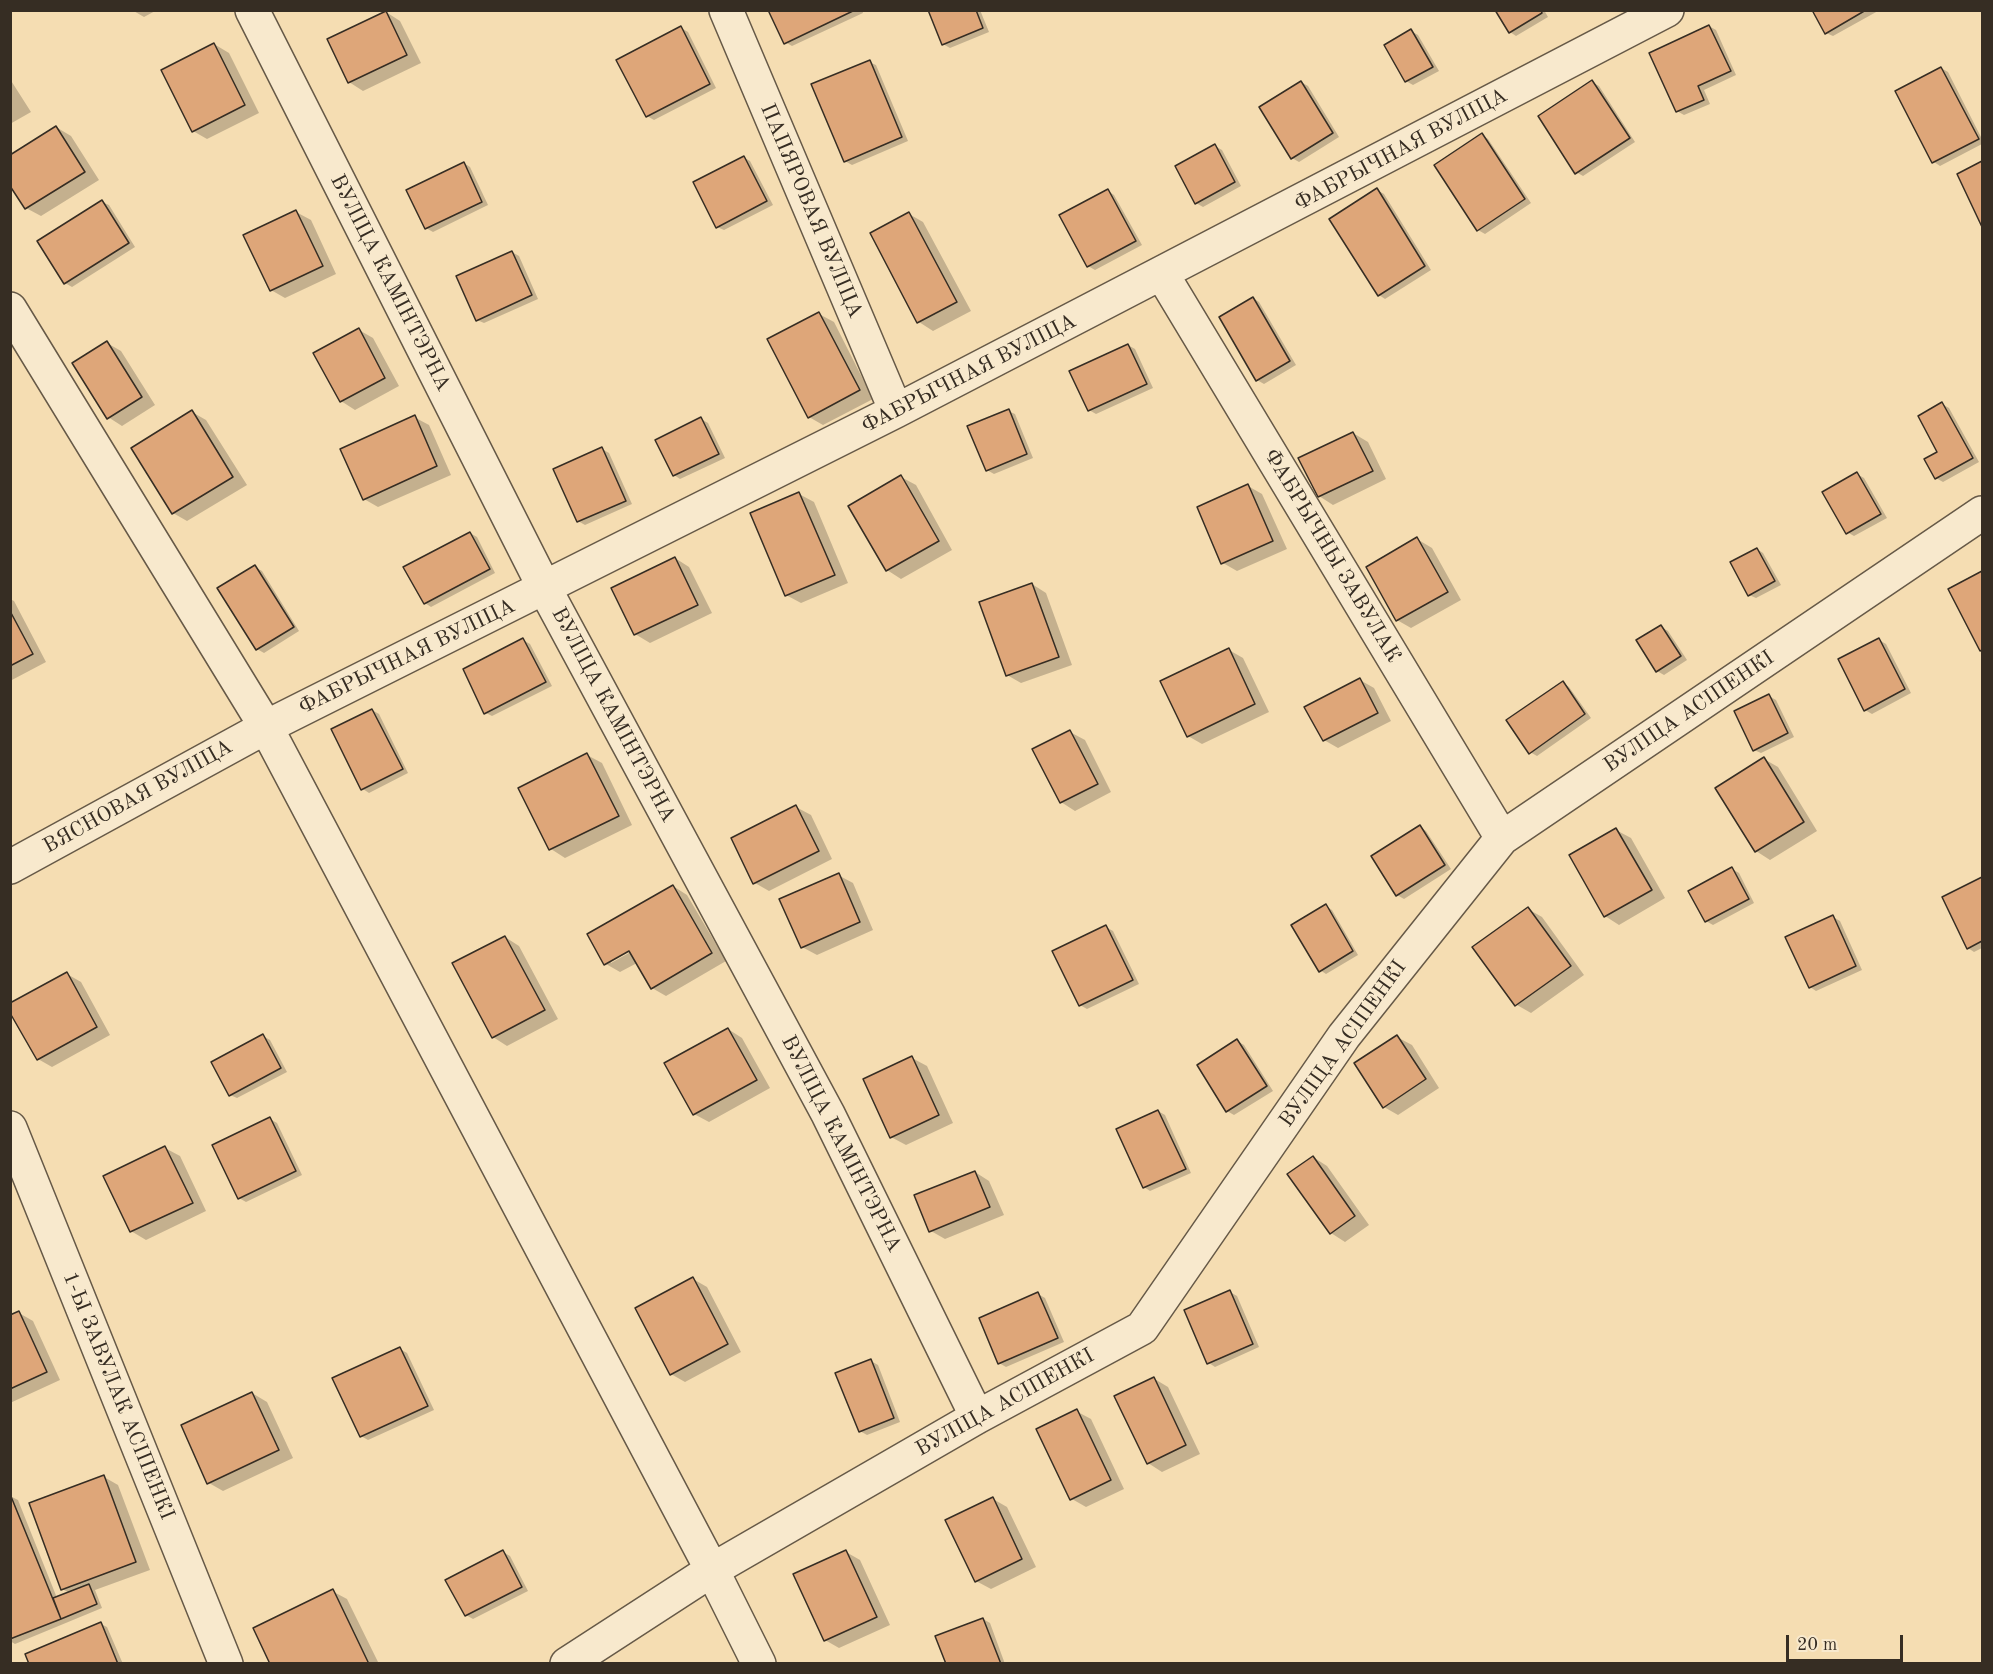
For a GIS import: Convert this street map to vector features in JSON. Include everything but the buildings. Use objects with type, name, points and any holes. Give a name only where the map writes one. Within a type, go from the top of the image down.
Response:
[{"type":"street","name":"ВУЛІЦА КАМІНТЭРНА","points":[[252,10],[545,589],[828,1114],[977,1417]]},
{"type":"street","name":"ПАПЯРОВАЯ ВУЛІЦА","points":[[726,10],[896,411]]},
{"type":"street","name":"ФАБРЫЧНАЯ ВУЛІЦА","points":[[266,727],[896,411],[1667,10]]},
{"type":"street","name":"ФАБРЫЧНЫ ЗАВУЛАК","points":[[1162,274],[1502,838]]},
{"type":"street","points":[[10,309],[266,727],[712,1569],[759,1664]]},
{"type":"street","name":"ВУЛІЦА АСІПЕНКІ","points":[[567,1664],[712,1569],[977,1417],[1142,1328],[1344,1036],[1502,838],[1983,513]]},
{"type":"street","name":"ВЯСНОВАЯ ВУЛІЦА","points":[[10,867],[266,727]]},
{"type":"street","name":"1-Ы ЗАВУЛАК АСІПЕНКІ","points":[[10,1128],[226,1664]]}]
